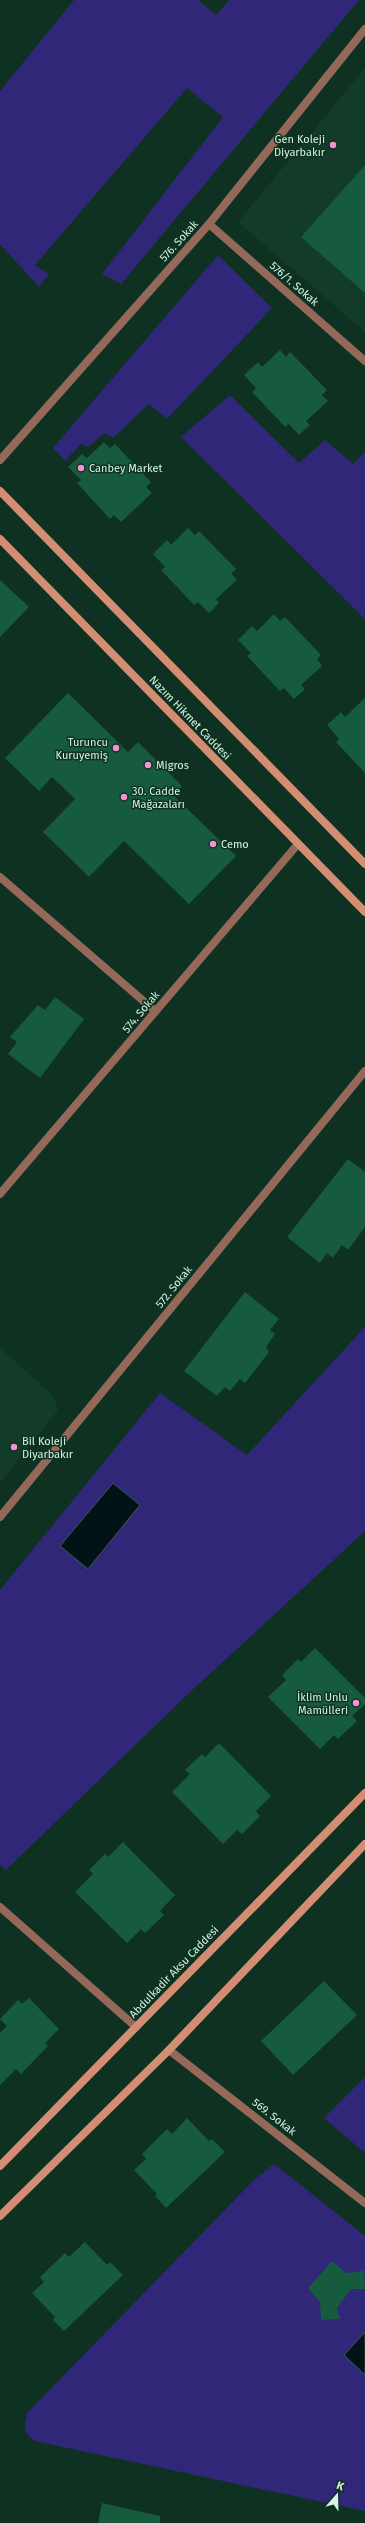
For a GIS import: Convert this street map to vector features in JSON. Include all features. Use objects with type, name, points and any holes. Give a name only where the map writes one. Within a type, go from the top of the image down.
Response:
[{"type":"main road","name":"Nazım Hikmet Caddesi","points":[[0,491],[365,864]]},
{"type":"main road","name":"Nazım Hikmet Caddesi","points":[[0,539],[365,912]]},
{"type":"main road","name":"Abdulkadir Aksu Caddesi","points":[[0,2166],[365,1793]]},
{"type":"main road","points":[[0,2216],[169,2050],[365,1844]]},
{"type":"street","name":"576. Sokak","points":[[0,460],[209,224],[365,29]]},
{"type":"street","name":"576/1. Sokak","points":[[209,224],[365,361]]},
{"type":"street","name":"574. Sokak","points":[[0,1194],[298,844]]},
{"type":"street","points":[[0,877],[155,1012]]},
{"type":"street","name":"572. Sokak","points":[[0,1517],[365,1071]]},
{"type":"street","points":[[0,1908],[136,2027]]},
{"type":"street","name":"569. Sokak","points":[[169,2050],[365,2203]]},
{"type":"shaded area","points":[[74,0],[198,0],[216,15],[229,0],[359,0],[121,284],[102,274],[223,117],[187,88],[35,265],[49,274],[39,287],[0,244],[0,91]]},
{"type":"shaded area","name":"Gen Koleji Diyarbakır","points":[[365,68],[365,332],[238,222]]},
{"type":"shaded area","points":[[218,255],[272,308],[167,419],[149,404],[113,438],[104,433],[89,447],[81,444],[65,461],[53,448]]},
{"type":"shaded area","points":[[230,395],[299,463],[325,440],[353,464],[365,452],[365,619],[181,437]]},
{"type":"shaded area","points":[[365,1327],[365,1531],[188,1694],[6,1870],[0,1865],[0,1590],[160,1393],[247,1455]]},
{"type":"shaded area","name":"Bil Koleji Diyarbakır","points":[[0,1348],[53,1395],[58,1410],[0,1483]]},
{"type":"shaded area","points":[[113,1483],[140,1505],[88,1569],[60,1546]]},
{"type":"shaded area","points":[[365,2077],[365,2153],[324,2118]]},
{"type":"shaded area","points":[[274,2164],[365,2236],[365,2511],[35,2441],[31,2438],[26,2432],[25,2428],[25,2421],[28,2412],[255,2179]]},
{"type":"shaded area","points":[[365,2332],[365,2375],[344,2355]]},
{"type":"building","points":[[365,165],[365,293],[301,237]]},
{"type":"building","points":[[280,350],[286,357],[290,352],[327,390],[322,395],[328,401],[306,421],[310,425],[299,435],[289,424],[285,427],[252,392],[256,388],[244,375],[258,362],[262,367]]},
{"type":"building","points":[[104,442],[110,448],[115,444],[151,482],[146,487],[152,493],[121,522],[114,515],[110,519],[77,483],[81,480],[68,467],[82,454],[87,458]]},
{"type":"building","points":[[188,528],[195,535],[199,531],[236,569],[231,573],[237,580],[216,599],[219,603],[209,613],[198,602],[194,605],[161,570],[165,567],[153,554],[167,540],[171,545]]},
{"type":"building","points":[[0,580],[29,607],[0,637]]},
{"type":"building","points":[[274,614],[280,621],[285,617],[321,655],[317,659],[322,666],[301,685],[305,689],[294,699],[284,688],[280,691],[247,656],[251,653],[238,640],[252,626],[257,631]]},
{"type":"building","name":"30. Cadde Mağazaları","points":[[68,693],[128,752],[138,742],[182,786],[173,795],[236,856],[189,904],[124,841],[89,877],[43,832],[75,799],[52,777],[39,791],[5,758]]},
{"type":"building","points":[[365,698],[365,773],[336,742],[339,739],[327,725],[341,712],[345,717]]},
{"type":"building","points":[[55,997],[84,1019],[40,1078],[8,1054],[17,1042],[10,1037],[38,1005],[45,1010]]},
{"type":"building","points":[[348,1159],[365,1172],[365,1227],[348,1250],[342,1245],[333,1258],[327,1253],[320,1263],[287,1237]]},
{"type":"building","points":[[245,1292],[279,1319],[270,1330],[275,1334],[266,1347],[269,1352],[245,1383],[240,1379],[230,1391],[225,1387],[217,1396],[184,1371]]},
{"type":"building","points":[[315,1648],[365,1698],[365,1704],[352,1716],[357,1721],[338,1739],[334,1735],[320,1749],[268,1697],[286,1680],[282,1675],[298,1659],[301,1662]]},
{"type":"building","points":[[219,1743],[271,1796],[256,1811],[260,1816],[242,1834],[237,1830],[223,1844],[172,1792],[190,1774],[185,1770],[202,1754],[205,1757]]},
{"type":"building","points":[[123,1842],[175,1895],[160,1911],[164,1915],[145,1933],[141,1929],[127,1943],[75,1892],[93,1874],[89,1870],[105,1854],[108,1857]]},
{"type":"building","points":[[324,1981],[357,2015],[293,2075],[261,2041]]},
{"type":"building","points":[[29,1998],[59,2029],[45,2043],[48,2046],[21,2074],[16,2069],[0,2085],[0,2033],[7,2026],[0,2019],[18,2000],[22,2004]]},
{"type":"building","points":[[187,2118],[209,2141],[212,2139],[225,2152],[166,2208],[155,2196],[157,2194],[134,2170],[146,2159],[142,2154],[167,2129],[172,2134]]},
{"type":"building","points":[[85,2242],[107,2265],[110,2262],[123,2275],[64,2331],[53,2320],[55,2317],[32,2293],[44,2282],[40,2277],[65,2253],[69,2257]]},
{"type":"building","points":[[332,2261],[346,2273],[364,2271],[365,2289],[351,2289],[337,2308],[340,2319],[321,2320],[320,2302],[308,2288]]},
{"type":"building","points":[[102,2503],[160,2516],[160,2523],[98,2523]]},
{"type":"place","name":"Gen Koleji Diyarbakır","points":[[333,145]]},
{"type":"place","name":"Canbey Market","points":[[81,468]]},
{"type":"place","name":"Turuncu Kuruyemiş","points":[[116,748]]},
{"type":"place","name":"Migros","points":[[148,765]]},
{"type":"place","name":"30. Cadde Mağazaları","points":[[124,797]]},
{"type":"place","name":"Cemo","points":[[213,844]]},
{"type":"place","name":"Bil Koleji Diyarbakır","points":[[14,1447]]},
{"type":"place","name":"İklim Unlu Mamülleri","points":[[356,1703]]}]
